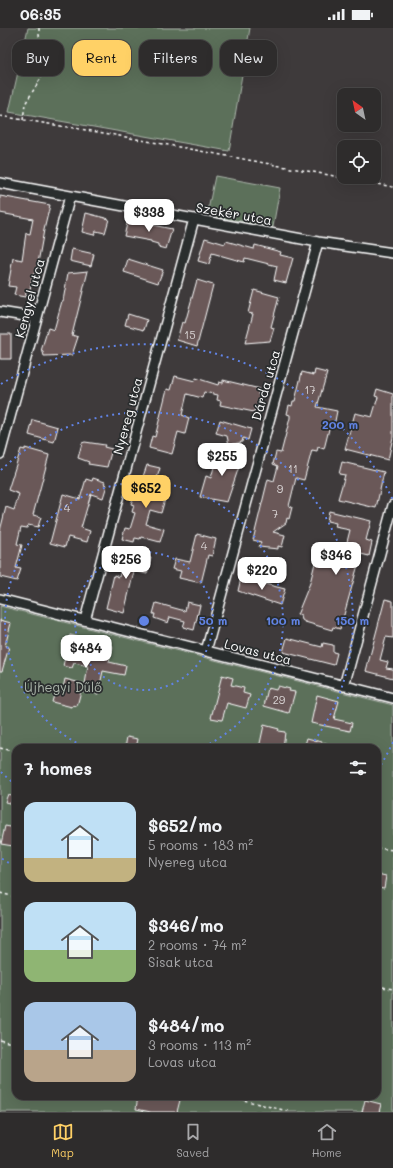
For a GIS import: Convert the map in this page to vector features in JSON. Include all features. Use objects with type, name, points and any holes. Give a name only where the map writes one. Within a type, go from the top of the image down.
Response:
[{"type":"street","name":"Szekér utca","points":[[0,183],[318,242],[393,253]]},
{"type":"street","name":"Kengyel utca","points":[[0,454],[70,196]]},
{"type":"street","name":"Nyereg utca","points":[[84,620],[194,219]]},
{"type":"street","name":"Dárda utca","points":[[206,651],[318,242]]},
{"type":"street","points":[[0,312],[37,318]]},
{"type":"street","points":[[344,686],[393,504]]},
{"type":"street","name":"Lovas utca","points":[[0,599],[393,698]]},
{"type":"path","points":[[23,120],[25,104],[41,78],[46,61],[39,35],[39,28]]},
{"type":"path","points":[[0,116],[104,133],[393,187]]},
{"type":"path","points":[[0,748],[12,751]]},
{"type":"path","points":[[381,848],[393,850]]},
{"type":"path","points":[[0,893],[12,896]]},
{"type":"path","points":[[381,987],[393,989]]},
{"type":"path","points":[[0,1040],[12,1043]]},
{"type":"path","points":[[243,1100],[291,1112]]},
{"type":"green space","points":[[28,28],[250,28],[248,40],[220,40],[220,76],[242,76],[229,151],[9,112],[17,76],[64,76],[64,40],[25,40]]},
{"type":"green space","points":[[215,176],[280,188],[273,227],[207,215]]},
{"type":"green space","name":"Újhegyi Dűlő","points":[[0,606],[393,705],[393,1112],[0,1112]]},
{"type":"building","points":[[0,196],[50,205],[36,274],[33,274],[30,290],[27,289],[25,297],[14,295],[16,287],[8,286],[13,258],[22,260],[26,233],[30,234],[33,219],[0,213]]},
{"type":"building","points":[[86,213],[109,219],[105,233],[96,231],[94,235],[82,232]]},
{"type":"building","points":[[128,220],[172,229],[166,249],[158,247],[158,244],[151,241],[124,236]]},
{"type":"building","points":[[205,238],[225,244],[226,241],[254,249],[255,245],[281,252],[280,255],[293,258],[286,283],[274,280],[277,266],[245,258],[244,262],[212,253],[209,264],[198,261]]},
{"type":"building","points":[[72,249],[94,254],[91,266],[70,261]]},
{"type":"building","points":[[128,259],[163,270],[158,283],[124,272]]},
{"type":"building","points":[[88,271],[72,335],[78,337],[72,355],[44,356],[43,352],[41,351],[48,328],[54,330],[63,301],[68,273]]},
{"type":"building","points":[[197,280],[213,285],[197,346],[177,340],[182,322],[185,323]]},
{"type":"building","points":[[254,290],[279,297],[271,327],[274,328],[270,341],[245,343],[253,314],[248,313]]},
{"type":"building","points":[[128,314],[147,320],[144,330],[125,325]]},
{"type":"building","points":[[0,334],[11,334],[11,359],[0,359]]},
{"type":"building","points":[[315,370],[327,373],[317,407],[337,411],[334,426],[330,425],[324,449],[318,447],[317,451],[312,450],[304,480],[296,478],[289,506],[292,507],[289,519],[287,518],[286,523],[273,532],[285,535],[282,547],[278,546],[278,549],[259,547],[261,542],[253,540],[268,479],[274,481],[278,466],[273,464],[276,452],[281,453],[290,418],[290,415],[287,414],[289,405],[292,406],[293,401],[295,401],[302,372],[314,375]]},
{"type":"building","points":[[175,376],[195,381],[196,378],[218,385],[219,382],[223,383],[223,380],[259,389],[258,395],[260,395],[257,408],[255,407],[254,412],[220,405],[221,401],[217,400],[218,395],[204,392],[202,398],[187,394],[182,415],[189,418],[185,434],[178,432],[172,454],[149,448],[152,436],[155,437],[167,389],[171,390]]},
{"type":"building","points":[[377,389],[393,394],[393,437],[388,460],[345,449],[355,413],[372,417],[378,397],[375,396]]},
{"type":"building","points":[[33,420],[58,427],[54,442],[29,435]]},
{"type":"building","points":[[220,420],[251,429],[248,440],[243,438],[242,442],[229,445],[227,436],[216,433]]},
{"type":"building","points":[[85,442],[105,445],[104,447],[112,449],[107,467],[88,464],[89,462],[78,458],[82,443]]},
{"type":"building","points":[[25,448],[49,455],[33,515],[41,517],[38,527],[28,525],[27,528],[21,527],[17,544],[22,545],[16,568],[21,569],[17,581],[0,577],[0,531],[6,507],[14,510],[19,494],[8,490],[21,449],[25,450]]},
{"type":"building","points":[[219,449],[243,455],[227,502],[200,497],[206,476],[211,478]]},
{"type":"building","points":[[342,462],[384,472],[376,508],[338,499],[345,475],[339,474]]},
{"type":"building","points":[[147,465],[160,468],[152,495],[165,499],[161,513],[150,510],[146,524],[164,529],[160,542],[141,537],[140,539],[135,538],[134,542],[122,539],[125,528],[130,529],[135,513],[132,512],[134,505],[131,504],[136,490],[138,491]]},
{"type":"building","points":[[93,478],[105,482],[104,484],[107,485],[103,498],[91,494],[81,528],[90,531],[87,542],[68,537],[65,547],[50,543],[63,494],[80,499],[86,479],[92,481]]},
{"type":"building","points":[[329,511],[371,521],[366,540],[372,542],[369,556],[361,554],[340,629],[333,627],[332,630],[305,622],[302,620],[301,616],[297,615],[310,583],[316,559],[339,565],[344,546],[346,546],[350,530],[335,527],[336,523],[327,521]]},
{"type":"building","points":[[197,534],[216,539],[212,556],[208,555],[201,583],[179,578],[181,571],[172,569],[175,559],[190,562]]},
{"type":"building","points":[[126,551],[151,558],[147,574],[134,571],[124,613],[106,608],[114,575],[119,577]]},
{"type":"building","points":[[241,578],[285,589],[280,605],[238,591]]},
{"type":"building","points":[[385,599],[393,601],[393,638],[386,637],[380,660],[388,662],[386,668],[393,669],[393,678],[366,671]]},
{"type":"building","points":[[187,602],[200,605],[194,630],[183,627],[185,621],[170,617],[168,623],[154,618],[155,614],[153,614],[156,603],[185,611]]},
{"type":"building","points":[[0,620],[11,623],[5,646],[9,647],[2,671],[0,671]]},
{"type":"building","points":[[70,635],[113,646],[109,662],[126,666],[124,675],[103,671],[98,694],[81,691],[77,706],[73,705],[72,707],[52,702],[55,692],[62,693],[65,679],[85,684],[88,666],[74,663],[72,668],[63,666]]},
{"type":"building","points":[[287,638],[322,647],[323,643],[333,645],[333,652],[337,653],[334,665],[283,652]]},
{"type":"building","points":[[222,675],[233,678],[231,685],[244,688],[243,693],[250,695],[246,708],[227,703],[222,720],[211,718]]},
{"type":"building","points":[[278,686],[295,692],[289,713],[264,706],[268,688],[276,690]]},
{"type":"building","points":[[317,695],[339,701],[334,719],[352,723],[350,731],[311,723]]},
{"type":"building","points":[[264,725],[279,729],[278,731],[285,732],[284,744],[260,744]]},
{"type":"building","points":[[127,737],[138,739],[137,744],[126,744]]},
{"type":"building","points":[[307,738],[330,744],[305,744]]},
{"type":"building","points":[[8,794],[12,796],[12,804],[5,802]]},
{"type":"building","points":[[5,826],[12,827],[12,846],[1,844]]},
{"type":"building","points":[[381,875],[386,876],[384,888],[381,888]]},
{"type":"building","points":[[137,1100],[180,1100],[177,1112],[151,1112],[136,1109]]},
{"type":"building","points":[[365,1100],[381,1104],[379,1112],[362,1112]]}]
